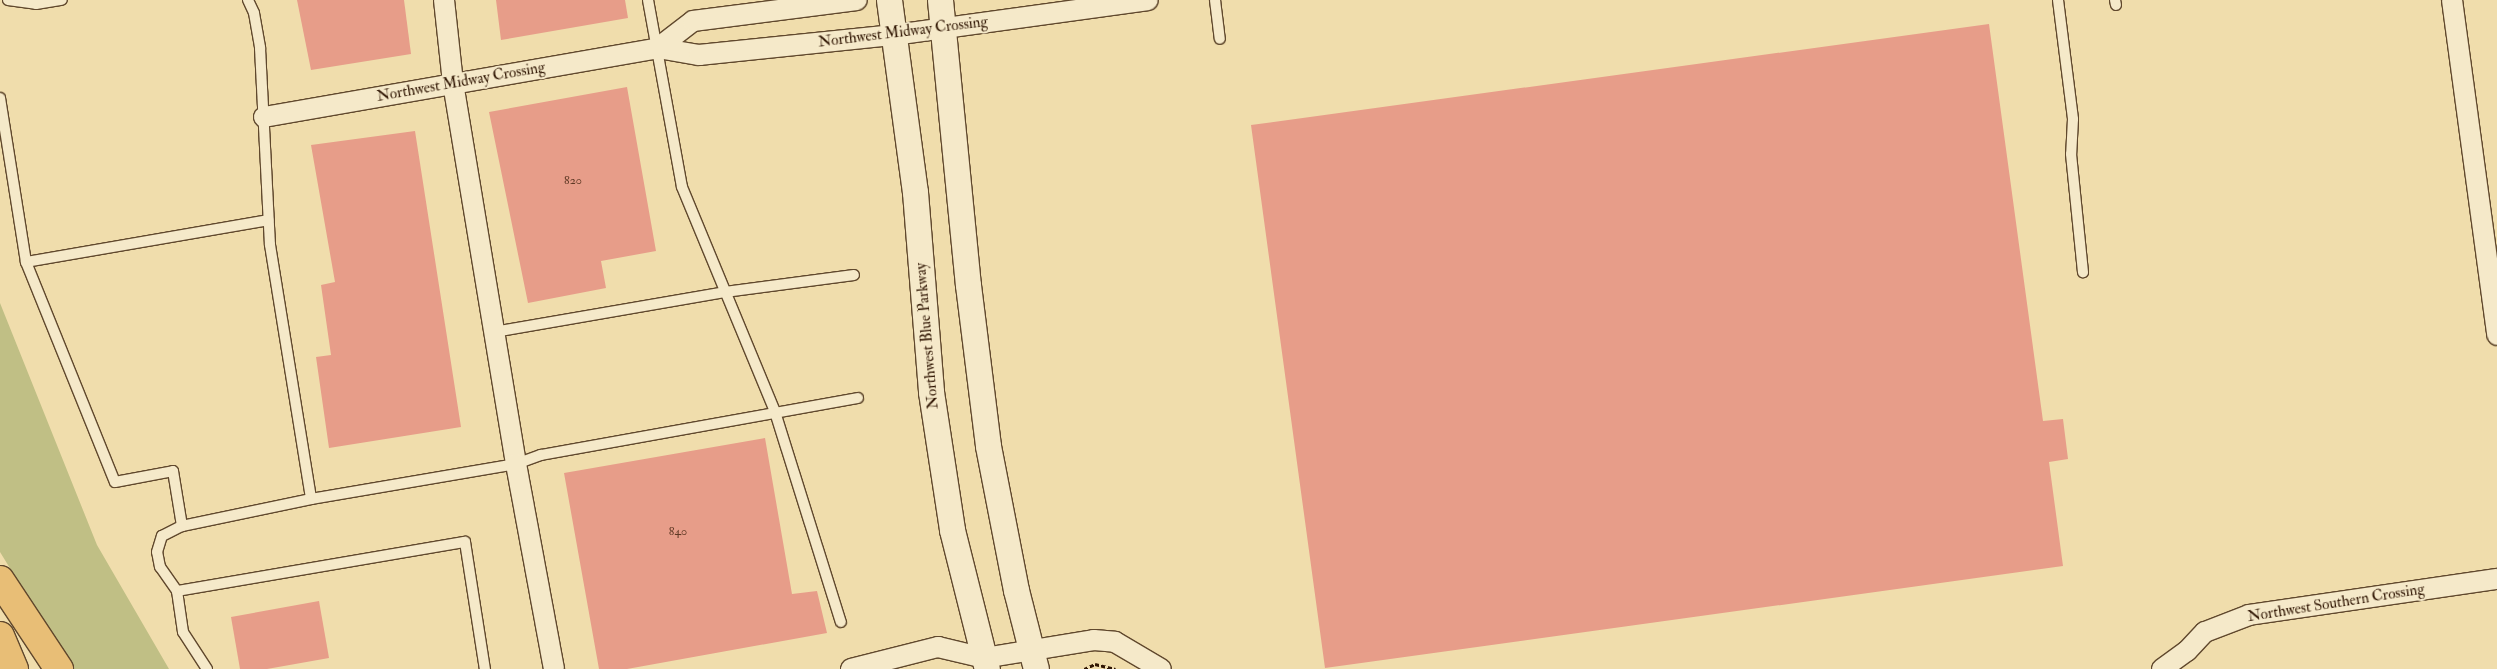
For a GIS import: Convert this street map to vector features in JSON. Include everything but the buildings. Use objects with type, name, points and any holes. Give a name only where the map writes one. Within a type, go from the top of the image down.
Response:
[{"type":"highway","points":[[0,580],[59,669]]},
{"type":"highway","points":[[0,636],[14,669]]},
{"type":"street","points":[[444,0],[453,83],[516,464],[554,669]]},
{"type":"street","name":"Northwest Midway Crossing","points":[[658,48],[693,21],[857,0]]},
{"type":"street","name":"Northwest Blue Parkway","points":[[889,0],[915,192],[931,392],[952,530],[980,665]]},
{"type":"street","points":[[940,0],[968,286],[988,446],[1016,590],[1034,660]]},
{"type":"street","name":"Northwest Midway Crossing","points":[[264,117],[658,48],[699,55],[894,35],[1148,0]]},
{"type":"street","points":[[2452,0],[2497,336]]},
{"type":"street","name":"Northwest Southern Crossing","points":[[2162,669],[2187,651],[2205,632],[2249,615],[2497,579]]},
{"type":"street","points":[[851,669],[938,647],[980,665],[1034,660],[1094,640],[1115,642],[1160,669]]},
{"type":"lane","points":[[8,0],[36,4],[62,0]]},
{"type":"lane","points":[[248,0],[254,13],[260,48],[268,220],[311,499]]},
{"type":"lane","points":[[648,0],[682,187],[775,412],[841,622]]},
{"type":"lane","points":[[1215,0],[1220,39]]},
{"type":"lane","points":[[2058,0],[2073,119],[2071,154],[2082,272]]},
{"type":"lane","points":[[0,98],[26,262],[114,482],[173,471],[182,526]]},
{"type":"lane","points":[[26,262],[268,220]]},
{"type":"lane","points":[[494,332],[726,292],[854,275]]},
{"type":"lane","points":[[207,669],[183,632],[177,591],[160,567],[157,552],[162,536],[182,526],[311,499],[516,464],[541,455],[858,398]]},
{"type":"lane","points":[[177,591],[465,542],[485,669]]},
{"type":"path","points":[[1084,669],[1095,664],[1115,669]]},
{"type":"shaded area","points":[[0,303],[97,545],[169,669],[72,669],[0,552]]}]
